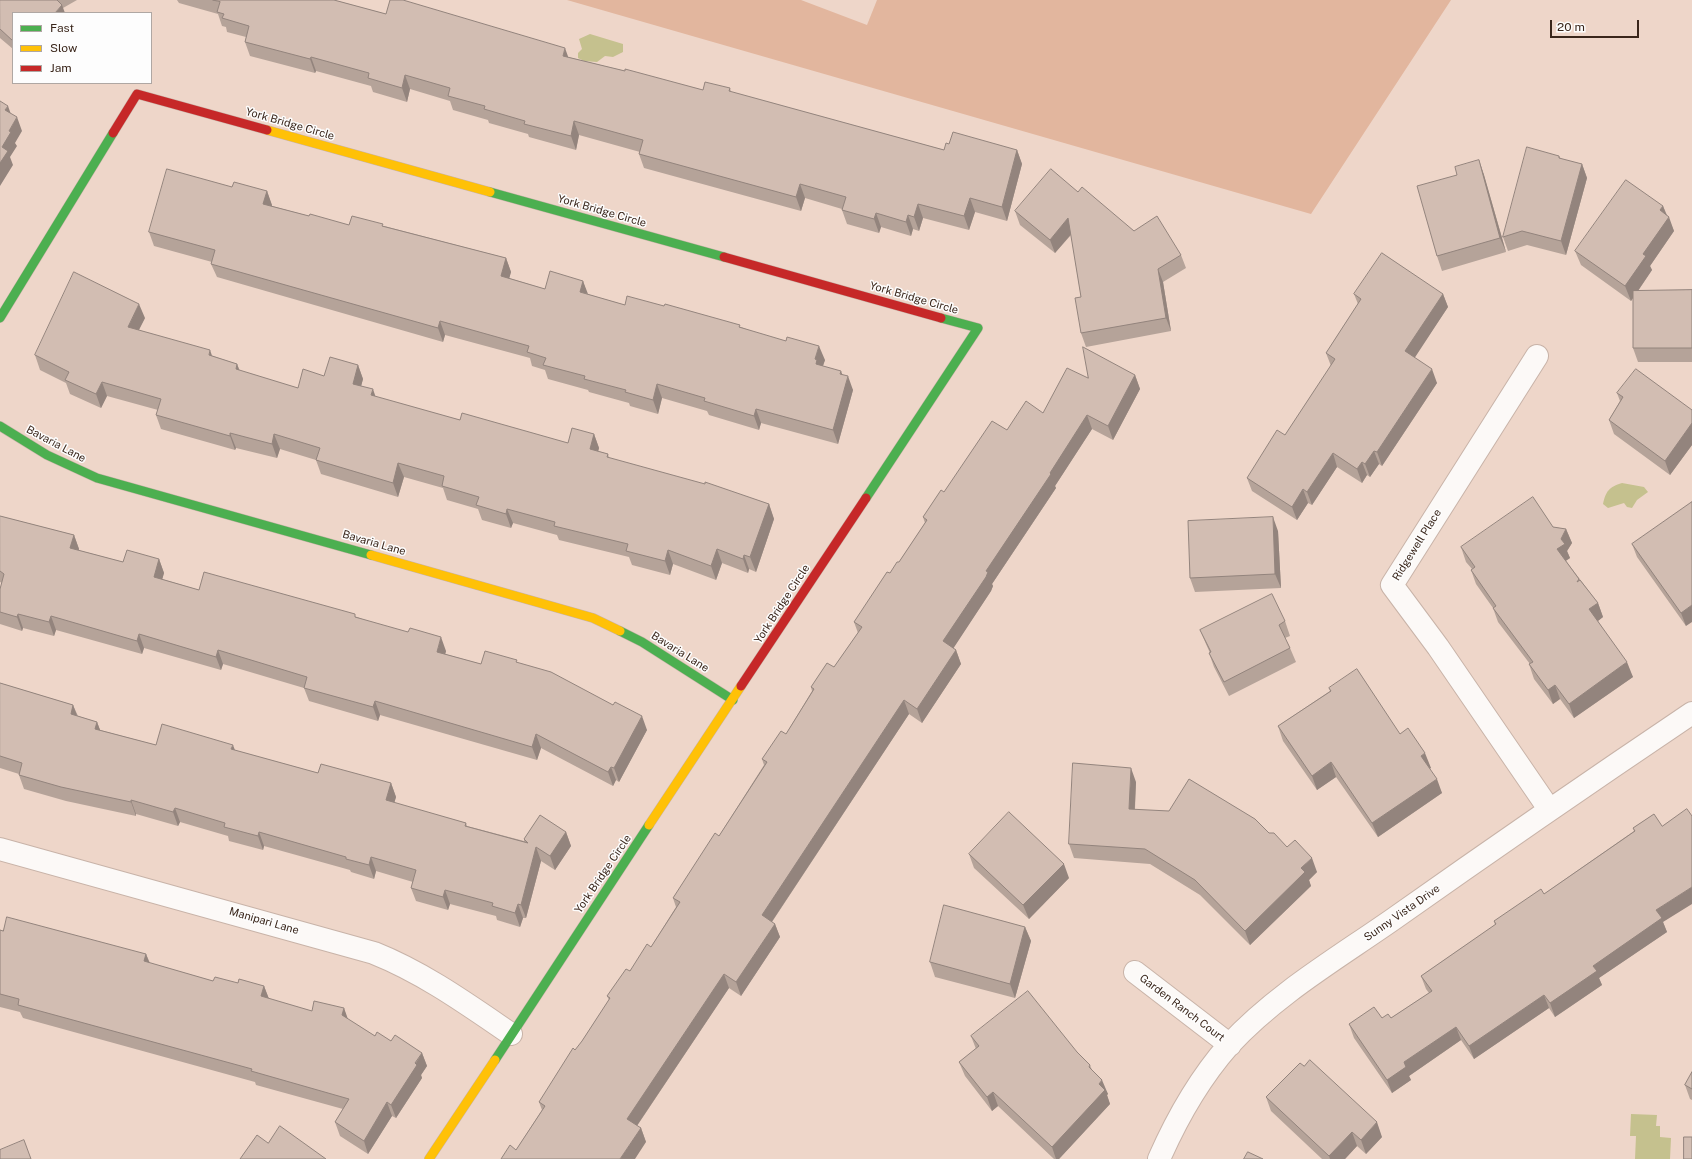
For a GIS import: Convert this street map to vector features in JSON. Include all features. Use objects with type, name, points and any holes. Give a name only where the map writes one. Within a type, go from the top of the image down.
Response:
[{"type":"street","name":"York Bridge Circle","points":[[0,318],[137,94],[978,328],[734,700],[429,1159]]},
{"type":"street","name":"Ridgewell Place","points":[[1537,356],[1392,585],[1438,647],[1549,809]]},
{"type":"street","name":"Bavaria Lane","points":[[0,426],[46,455],[71,468],[97,478],[593,618],[642,642],[734,700]]},
{"type":"street","name":"Sunny Vista Drive","points":[[1159,1159],[1182,1111],[1209,1070],[1230,1045],[1274,1003],[1549,809],[1692,713]]},
{"type":"street","name":"Manipari Lane","points":[[0,848],[374,954],[399,963],[511,1034]]},
{"type":"street","name":"Garden Ranch Court","points":[[1135,972],[1230,1045]]},
{"type":"shaded area","points":[[567,0],[801,0],[867,25],[877,0],[1451,0],[1311,214]]},
{"type":"shaded area","points":[[590,34],[623,44],[623,52],[613,57],[605,56],[597,62],[584,61],[578,58],[578,53],[582,49],[579,39]]},
{"type":"shaded area","points":[[1622,483],[1644,487],[1648,492],[1637,500],[1632,508],[1627,507],[1624,503],[1608,508],[1603,504],[1605,496],[1611,488]]},
{"type":"shaded area","points":[[1631,1114],[1657,1115],[1656,1126],[1660,1126],[1660,1137],[1671,1138],[1670,1159],[1635,1159],[1636,1136],[1630,1136]]},
{"type":"building","points":[[0,0],[57,0],[62,5],[56,12],[12,12],[12,40],[0,29]]},
{"type":"building","points":[[213,0],[334,0],[386,14],[390,0],[403,0],[565,48],[563,56],[625,71],[625,69],[703,90],[705,82],[730,88],[729,91],[944,150],[946,143],[949,144],[953,132],[1017,150],[1002,207],[970,198],[964,216],[918,204],[914,217],[908,215],[906,222],[876,213],[874,219],[842,210],[846,197],[800,184],[796,197],[639,154],[643,140],[574,121],[571,136],[524,124],[525,121],[484,109],[485,106],[448,96],[450,88],[405,75],[402,88],[368,78],[369,73],[311,57],[310,59],[245,42],[249,26],[222,18],[224,14],[217,12],[220,2]]},
{"type":"building","points":[[0,101],[8,106],[5,110],[17,117],[9,131],[11,132],[2,147],[8,151],[0,163]]},
{"type":"building","points":[[1527,147],[1582,164],[1561,241],[1522,231],[1503,237]]},
{"type":"building","points":[[1479,160],[1500,238],[1437,256],[1417,186],[1457,175],[1455,167]]},
{"type":"building","points":[[167,169],[232,187],[234,182],[267,191],[263,204],[309,216],[310,214],[349,225],[352,216],[383,224],[382,226],[506,258],[501,276],[545,289],[550,271],[583,281],[580,292],[625,305],[627,296],[664,306],[665,304],[740,325],[739,327],[786,341],[787,337],[819,346],[815,359],[817,360],[816,364],[841,371],[840,374],[848,376],[833,430],[756,409],[754,416],[704,401],[705,398],[657,384],[653,400],[625,392],[626,390],[584,379],[585,376],[543,365],[546,358],[527,352],[529,346],[440,321],[438,328],[211,264],[215,250],[149,232]]},
{"type":"building","points":[[1051,169],[1078,192],[1082,187],[1134,231],[1157,216],[1181,255],[1158,269],[1166,318],[1081,333],[1075,298],[1081,297],[1068,218],[1050,240],[1015,211]]},
{"type":"building","points":[[1626,180],[1663,206],[1660,210],[1669,217],[1643,254],[1646,256],[1625,286],[1575,251]]},
{"type":"building","points":[[1382,253],[1443,294],[1405,351],[1432,369],[1377,452],[1374,451],[1365,464],[1362,462],[1357,469],[1333,453],[1307,492],[1303,489],[1292,507],[1247,478],[1277,430],[1285,435],[1335,359],[1326,353],[1361,299],[1354,294]]},
{"type":"building","points":[[74,272],[139,304],[128,327],[210,350],[209,355],[237,364],[236,369],[298,388],[303,369],[324,376],[330,357],[358,365],[353,384],[373,389],[371,395],[460,420],[462,413],[568,443],[572,428],[594,434],[590,449],[608,454],[607,457],[705,484],[705,482],[769,504],[750,557],[744,555],[743,559],[717,549],[711,566],[668,550],[665,561],[626,551],[628,544],[554,526],[555,522],[507,509],[506,514],[476,505],[479,497],[442,486],[444,476],[398,463],[393,483],[316,460],[320,448],[274,434],[272,444],[230,433],[230,436],[156,415],[161,399],[102,382],[96,394],[65,380],[69,372],[35,355]]},
{"type":"building","points":[[1692,290],[1692,348],[1633,348],[1633,291]]},
{"type":"building","points":[[1083,347],[1135,375],[1108,426],[1087,415],[1050,473],[1051,474],[986,571],[988,572],[986,577],[943,641],[956,650],[917,709],[904,700],[762,915],[775,924],[736,982],[724,974],[627,1119],[641,1128],[620,1159],[501,1159],[510,1145],[516,1150],[545,1106],[539,1102],[573,1048],[575,1050],[582,1041],[610,998],[607,996],[626,969],[630,971],[647,944],[651,947],[680,902],[673,898],[715,833],[719,836],[767,762],[762,759],[781,731],[786,734],[814,689],[811,687],[827,663],[834,667],[862,627],[854,622],[887,572],[890,573],[897,562],[899,562],[927,520],[923,517],[941,490],[944,492],[992,421],[1007,430],[1026,401],[1043,413],[1067,368],[1088,378]]},
{"type":"building","points":[[1636,369],[1692,410],[1692,423],[1665,461],[1609,420],[1623,397],[1617,393]]},
{"type":"building","points":[[1533,497],[1553,527],[1566,529],[1561,539],[1565,544],[1557,549],[1579,579],[1577,582],[1580,580],[1598,603],[1589,609],[1627,662],[1569,704],[1555,685],[1548,690],[1529,664],[1533,662],[1493,608],[1496,606],[1471,570],[1475,567],[1461,547]]},
{"type":"building","points":[[1692,502],[1692,605],[1681,613],[1632,544]]},
{"type":"building","points":[[0,516],[74,535],[70,548],[123,562],[127,550],[159,559],[154,577],[199,590],[204,572],[355,614],[355,617],[408,632],[410,628],[441,637],[437,652],[481,664],[485,651],[517,660],[516,662],[551,672],[613,705],[615,702],[642,716],[614,768],[611,767],[608,772],[536,734],[532,747],[375,701],[373,707],[304,688],[307,677],[218,650],[216,657],[139,634],[137,641],[51,616],[49,622],[18,614],[17,617],[0,612],[0,589],[4,574],[0,571]]},
{"type":"building","points":[[1273,517],[1275,574],[1190,578],[1188,521]]},
{"type":"building","points":[[1272,594],[1285,621],[1279,625],[1290,648],[1224,682],[1209,653],[1211,652],[1200,630]]},
{"type":"building","points":[[1357,669],[1400,734],[1408,728],[1425,753],[1421,756],[1437,779],[1372,823],[1331,762],[1312,776],[1278,726],[1331,691],[1329,688]]},
{"type":"building","points":[[0,683],[73,705],[71,714],[97,722],[95,729],[156,745],[162,724],[233,745],[231,749],[318,773],[321,764],[391,783],[386,800],[466,823],[465,826],[528,843],[524,839],[540,815],[566,832],[550,856],[536,847],[521,905],[518,904],[515,913],[492,906],[493,903],[445,890],[443,897],[411,888],[416,870],[371,857],[369,865],[259,832],[258,836],[224,827],[225,823],[175,808],[173,812],[131,800],[131,802],[61,787],[19,775],[22,763],[0,756]]},
{"type":"building","points":[[1073,763],[1131,768],[1129,809],[1169,811],[1189,779],[1255,819],[1269,833],[1274,833],[1287,847],[1295,840],[1312,858],[1301,868],[1305,872],[1245,931],[1195,880],[1145,849],[1069,844]]},
{"type":"building","points":[[1687,809],[1692,816],[1692,887],[1656,910],[1662,918],[1593,966],[1597,971],[1550,1003],[1544,995],[1469,1046],[1456,1027],[1404,1062],[1406,1067],[1387,1080],[1349,1024],[1374,1007],[1382,1018],[1388,1014],[1391,1018],[1432,991],[1421,976],[1496,924],[1494,921],[1541,889],[1544,894],[1635,831],[1633,828],[1654,814],[1662,826]]},
{"type":"building","points":[[1009,812],[1064,864],[1023,905],[969,854]]},
{"type":"building","points":[[944,905],[1025,927],[1010,984],[930,962]]},
{"type":"building","points":[[7,917],[146,954],[144,961],[213,981],[215,977],[238,983],[239,979],[264,986],[261,996],[312,1011],[314,1001],[344,1008],[342,1015],[375,1036],[377,1032],[391,1041],[395,1035],[422,1053],[415,1063],[417,1065],[391,1105],[387,1102],[364,1141],[335,1122],[349,1099],[251,1071],[252,1069],[18,1005],[19,999],[0,994],[0,930],[3,931]]},
{"type":"building","points":[[1028,991],[1077,1052],[1090,1065],[1089,1067],[1102,1080],[1099,1084],[1105,1090],[1052,1147],[993,1092],[987,1097],[959,1062],[979,1046],[971,1036]]},
{"type":"building","points":[[1310,1060],[1377,1122],[1361,1140],[1352,1132],[1329,1156],[1266,1097],[1300,1063],[1304,1066]]},
{"type":"building","points":[[1692,1072],[1692,1089],[1685,1085]]},
{"type":"building","points":[[280,1126],[326,1159],[240,1159],[257,1135],[268,1143]]},
{"type":"building","points":[[1684,1137],[1692,1137],[1692,1159],[1684,1159]]},
{"type":"building","points":[[24,1140],[31,1159],[0,1159],[0,1150]]},
{"type":"building","points":[[1248,1152],[1263,1159],[1244,1159]]},
{"type":"traffic: fast","points":[[0,318],[113,133]]},
{"type":"traffic: fast","points":[[490,192],[724,257]]},
{"type":"traffic: fast","points":[[866,498],[978,328],[941,318]]},
{"type":"traffic: fast","points":[[0,426],[47,455],[97,478],[371,555]]},
{"type":"traffic: fast","points":[[620,631],[642,642],[733,700]]},
{"type":"traffic: fast","points":[[495,1060],[649,825]]},
{"type":"traffic: slow","points":[[267,130],[490,192]]},
{"type":"traffic: slow","points":[[371,555],[593,618],[620,631]]},
{"type":"traffic: slow","points":[[649,825],[741,686]]},
{"type":"traffic: slow","points":[[429,1159],[495,1060]]},
{"type":"traffic: jam","points":[[113,133],[137,94],[267,130]]},
{"type":"traffic: jam","points":[[724,257],[941,318]]},
{"type":"traffic: jam","points":[[741,686],[866,498]]}]
